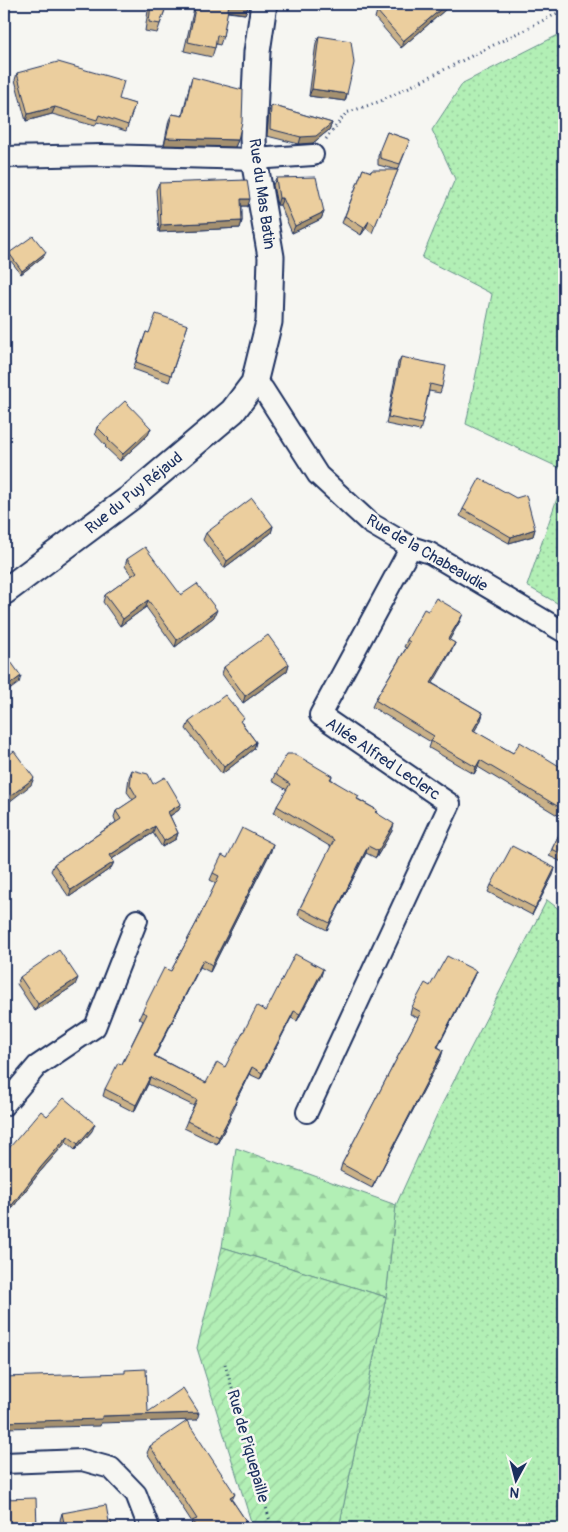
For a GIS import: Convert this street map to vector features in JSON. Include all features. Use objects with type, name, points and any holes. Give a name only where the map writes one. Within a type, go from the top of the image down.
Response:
[{"type":"street","name":"Rue du Mas Batin","points":[[254,383],[269,322],[271,257],[254,160],[253,138],[256,52],[264,4]]},
{"type":"street","points":[[4,157],[102,155],[254,160],[314,155]]},
{"type":"street","name":"Rue de la Chabeaudie","points":[[254,383],[267,394],[318,476],[370,523],[411,547],[430,553],[564,632]]},
{"type":"street","name":"Rue du Puy Réjaud","points":[[4,592],[130,498],[233,412],[254,383]]},
{"type":"street","name":"Allée Alfred Leclerc","points":[[307,1112],[450,804],[320,715],[411,547]]},
{"type":"street","points":[[4,1105],[37,1066],[95,1027],[137,920]]},
{"type":"street","points":[[4,1463],[82,1460],[111,1468],[136,1494],[149,1528]]},
{"type":"path","points":[[314,155],[346,113],[381,101],[564,10]]},
{"type":"path","name":"Rue de Piquepaille","points":[[225,1364],[272,1528]]},
{"type":"green space","points":[[564,32],[564,470],[466,424],[492,294],[422,258],[455,179],[432,130],[463,83]]},
{"type":"green space","points":[[564,478],[564,607],[527,586]]},
{"type":"green space","points":[[547,900],[564,913],[564,1528],[339,1528],[386,1297],[396,1205],[440,1108]]},
{"type":"green space","points":[[236,1148],[396,1205],[386,1297],[222,1247]]},
{"type":"green space","points":[[222,1247],[386,1297],[339,1528],[253,1528],[197,1348]]},
{"type":"building","points":[[151,4],[167,4],[160,24],[149,22]]},
{"type":"building","points":[[196,4],[229,4],[223,36],[217,35],[215,48],[188,42]]},
{"type":"building","points":[[386,4],[447,4],[403,41],[377,11]]},
{"type":"building","points":[[319,36],[351,41],[354,63],[347,94],[312,89]]},
{"type":"building","points":[[58,62],[124,81],[119,99],[135,104],[128,125],[99,115],[97,120],[55,107],[28,114],[17,73]]},
{"type":"building","points":[[192,77],[243,90],[242,122],[238,140],[166,138],[172,114],[183,116]]},
{"type":"building","points":[[271,105],[332,123],[316,136],[301,137],[270,129]]},
{"type":"building","points":[[387,132],[410,140],[400,164],[380,158],[380,149]]},
{"type":"building","points":[[363,169],[371,172],[372,170],[398,170],[375,226],[369,221],[364,228],[345,216]]},
{"type":"building","points":[[316,177],[324,212],[295,226],[283,198],[279,198],[276,178]]},
{"type":"building","points":[[247,180],[250,199],[241,199],[242,221],[161,225],[159,183]]},
{"type":"building","points":[[33,236],[46,252],[22,271],[9,253]]},
{"type":"building","points":[[156,314],[188,325],[171,375],[136,362],[146,332],[149,333]]},
{"type":"building","points":[[401,357],[446,366],[442,387],[430,384],[422,424],[388,417]]},
{"type":"building","points":[[125,401],[151,428],[123,454],[97,427]]},
{"type":"building","points":[[480,478],[516,498],[526,495],[535,529],[511,537],[463,509]]},
{"type":"building","points":[[252,498],[273,526],[227,561],[206,533]]},
{"type":"building","points":[[145,547],[181,595],[197,584],[217,610],[177,640],[148,600],[123,619],[105,595],[137,572],[127,559]]},
{"type":"building","points":[[436,598],[463,614],[448,639],[455,643],[431,683],[483,713],[473,730],[513,753],[520,742],[564,769],[560,780],[564,782],[564,810],[480,760],[476,767],[431,741],[434,736],[375,700],[410,642],[407,640],[424,609],[428,611]]},
{"type":"building","points":[[268,635],[289,664],[245,696],[224,667]]},
{"type":"building","points":[[4,652],[21,676],[4,689]]},
{"type":"building","points":[[225,695],[244,718],[240,721],[256,742],[224,767],[189,722]]},
{"type":"building","points":[[14,751],[34,778],[4,801],[4,759]]},
{"type":"building","points":[[287,754],[295,754],[332,776],[330,779],[359,796],[357,799],[377,810],[375,812],[394,824],[378,851],[368,846],[330,923],[300,908],[334,840],[277,806],[290,784],[275,774]]},
{"type":"building","points":[[132,770],[148,774],[153,784],[165,777],[181,804],[168,812],[178,833],[164,841],[155,826],[110,855],[114,862],[71,890],[54,864],[121,819],[116,811],[137,797],[130,785]]},
{"type":"building","points":[[564,824],[564,855],[552,849]]},
{"type":"building","points":[[242,828],[273,844],[212,965],[203,960],[154,1056],[206,1083],[217,1062],[225,1067],[257,1006],[266,1011],[295,954],[323,969],[300,1014],[294,1011],[262,1073],[252,1067],[219,1137],[187,1121],[197,1100],[150,1077],[136,1105],[105,1089],[118,1063],[122,1064],[147,1014],[142,1012],[164,968],[171,971],[199,918],[219,876],[213,873],[222,855],[227,858]]},
{"type":"building","points":[[512,846],[555,868],[535,908],[491,885]]},
{"type":"building","points":[[59,950],[78,978],[38,1004],[20,977]]},
{"type":"building","points":[[447,956],[476,971],[437,1047],[443,1050],[375,1182],[342,1164],[421,1012],[412,1007],[425,983],[430,986]]},
{"type":"building","points":[[64,1098],[95,1124],[78,1144],[68,1136],[12,1205],[4,1198],[4,1154],[41,1111],[47,1116]]},
{"type":"building","points":[[146,1369],[148,1412],[183,1388],[199,1413],[102,1416],[102,1419],[4,1422],[4,1377],[125,1373],[125,1370]]},
{"type":"building","points":[[187,1421],[235,1494],[230,1497],[246,1521],[240,1525],[242,1528],[197,1528],[192,1521],[197,1519],[150,1446]]},
{"type":"building","points":[[36,1498],[37,1528],[4,1528],[4,1499]]},
{"type":"building","points":[[106,1505],[112,1528],[65,1528],[62,1513]]}]
